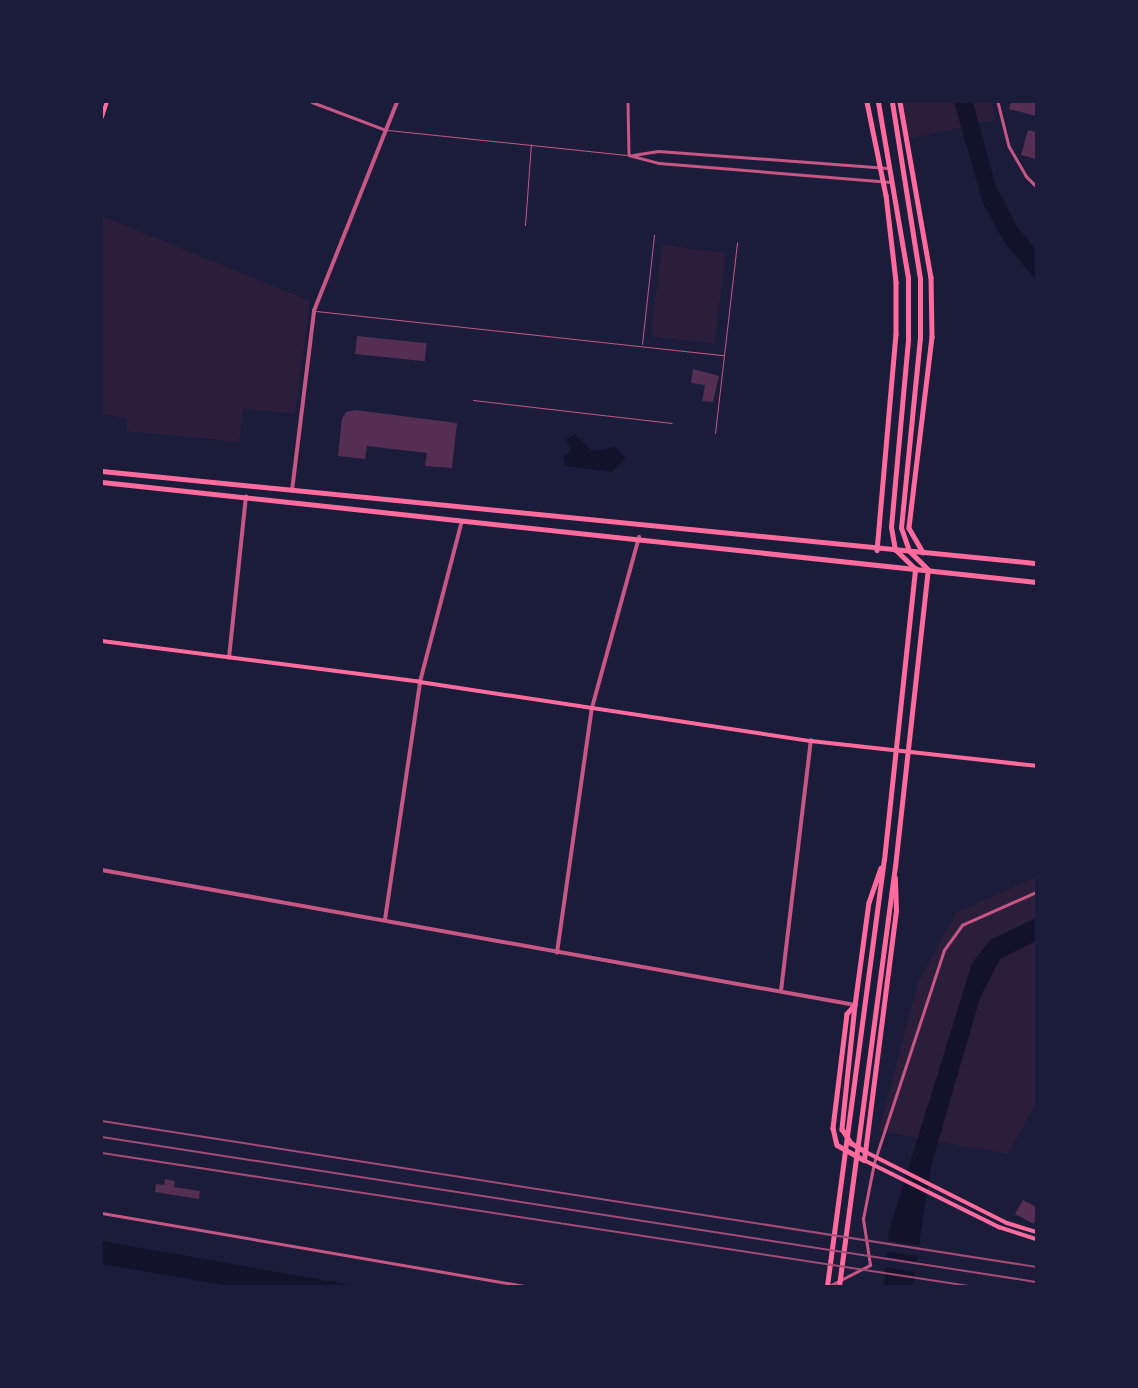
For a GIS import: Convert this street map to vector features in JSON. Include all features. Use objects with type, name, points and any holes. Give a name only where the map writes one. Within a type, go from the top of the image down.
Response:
[{"type":"main road","points":[[102,117],[107,102]]},
{"type":"main road","points":[[867,102],[892,239],[896,334],[877,550]]},
{"type":"main road","points":[[878,102],[894,182],[908,278],[908,339],[891,527],[895,550],[915,569]]},
{"type":"main road","points":[[892,102],[920,279],[920,338],[901,528],[909,551],[928,570]]},
{"type":"main road","points":[[900,102],[931,277],[932,337],[909,528],[923,552]]},
{"type":"main road","points":[[102,471],[877,550],[1037,563]]},
{"type":"main road","points":[[102,482],[639,537],[1037,582]]},
{"type":"main road","points":[[828,1286],[884,860],[915,569]]},
{"type":"main road","points":[[839,1286],[895,867],[928,570]]},
{"type":"main road","points":[[102,641],[420,682],[811,741],[1037,766]]},
{"type":"main road","points":[[884,860],[869,902],[842,1129],[850,1143],[866,1152],[1014,1227],[1037,1232]]},
{"type":"main road","points":[[864,1160],[896,911],[895,867]]},
{"type":"main road","points":[[855,1004],[847,1014],[833,1133],[840,1147],[946,1201],[1037,1239]]},
{"type":"street","points":[[312,102],[386,130]]},
{"type":"street","points":[[292,491],[314,311],[397,102]]},
{"type":"street","points":[[628,102],[629,155]]},
{"type":"street","points":[[998,102],[1009,146],[1026,176],[1037,186]]},
{"type":"street","points":[[629,155],[658,151],[891,168]]},
{"type":"street","points":[[629,155],[659,163],[894,182]]},
{"type":"street","points":[[229,658],[246,497]]},
{"type":"street","points":[[385,920],[420,682],[463,519]]},
{"type":"street","points":[[556,953],[592,708],[639,537]]},
{"type":"street","points":[[780,991],[811,741]]},
{"type":"street","points":[[102,870],[556,953],[855,1004]]},
{"type":"street","points":[[828,1286],[870,1265],[863,1219],[873,1165],[944,950],[962,925],[1037,892]]},
{"type":"street","points":[[102,1213],[526,1286]]},
{"type":"lane","points":[[386,130],[629,155]]},
{"type":"lane","points":[[525,225],[531,144]]},
{"type":"lane","points":[[642,347],[654,235]]},
{"type":"lane","points":[[715,433],[737,242]]},
{"type":"lane","points":[[314,311],[724,355]]},
{"type":"lane","points":[[472,400],[672,423]]},
{"type":"shaded area","points":[[900,102],[992,102],[996,120],[907,139]]},
{"type":"shaded area","points":[[954,102],[973,102],[995,184],[1017,227],[1036,249],[1036,280],[1005,243],[983,203]]},
{"type":"shaded area","points":[[102,216],[310,301],[295,414],[243,408],[239,442],[127,431],[127,418],[102,414]]},
{"type":"shaded area","points":[[662,245],[726,253],[714,344],[651,336]]},
{"type":"shaded area","points":[[575,435],[592,451],[615,447],[626,458],[612,472],[565,466],[564,456],[571,451],[566,439]]},
{"type":"shaded area","points":[[1036,877],[1036,1103],[1008,1154],[879,1131],[918,982],[956,913]]},
{"type":"shaded area","points":[[1036,918],[1036,941],[1000,959],[980,998],[931,1166],[913,1286],[884,1286],[889,1231],[972,963],[990,940]]},
{"type":"shaded area","points":[[102,1241],[356,1286],[228,1286],[102,1264]]},
{"type":"pier","points":[[885,1240],[923,1246],[921,1257],[883,1251]]},
{"type":"pier","points":[[884,1256],[919,1262],[918,1273],[882,1267]]},
{"type":"building","points":[[1011,102],[1036,102],[1036,116],[1009,109]]},
{"type":"building","points":[[1028,130],[1036,132],[1036,159],[1021,155]]},
{"type":"building","points":[[357,336],[427,343],[425,361],[355,354]]},
{"type":"building","points":[[693,369],[719,376],[713,402],[702,401],[705,385],[691,383]]},
{"type":"building","points":[[355,410],[457,423],[452,468],[425,466],[427,453],[367,446],[365,459],[338,456],[342,418],[346,412]]},
{"type":"building","points":[[165,1179],[175,1181],[174,1187],[200,1191],[199,1199],[155,1192],[156,1184],[164,1185]]},
{"type":"building","points":[[1023,1200],[1036,1207],[1034,1224],[1015,1214]]},
{"type":"railway","points":[[102,1121],[1036,1267]]},
{"type":"railway","points":[[102,1137],[1036,1282]]},
{"type":"railway","points":[[102,1153],[969,1286]]}]
